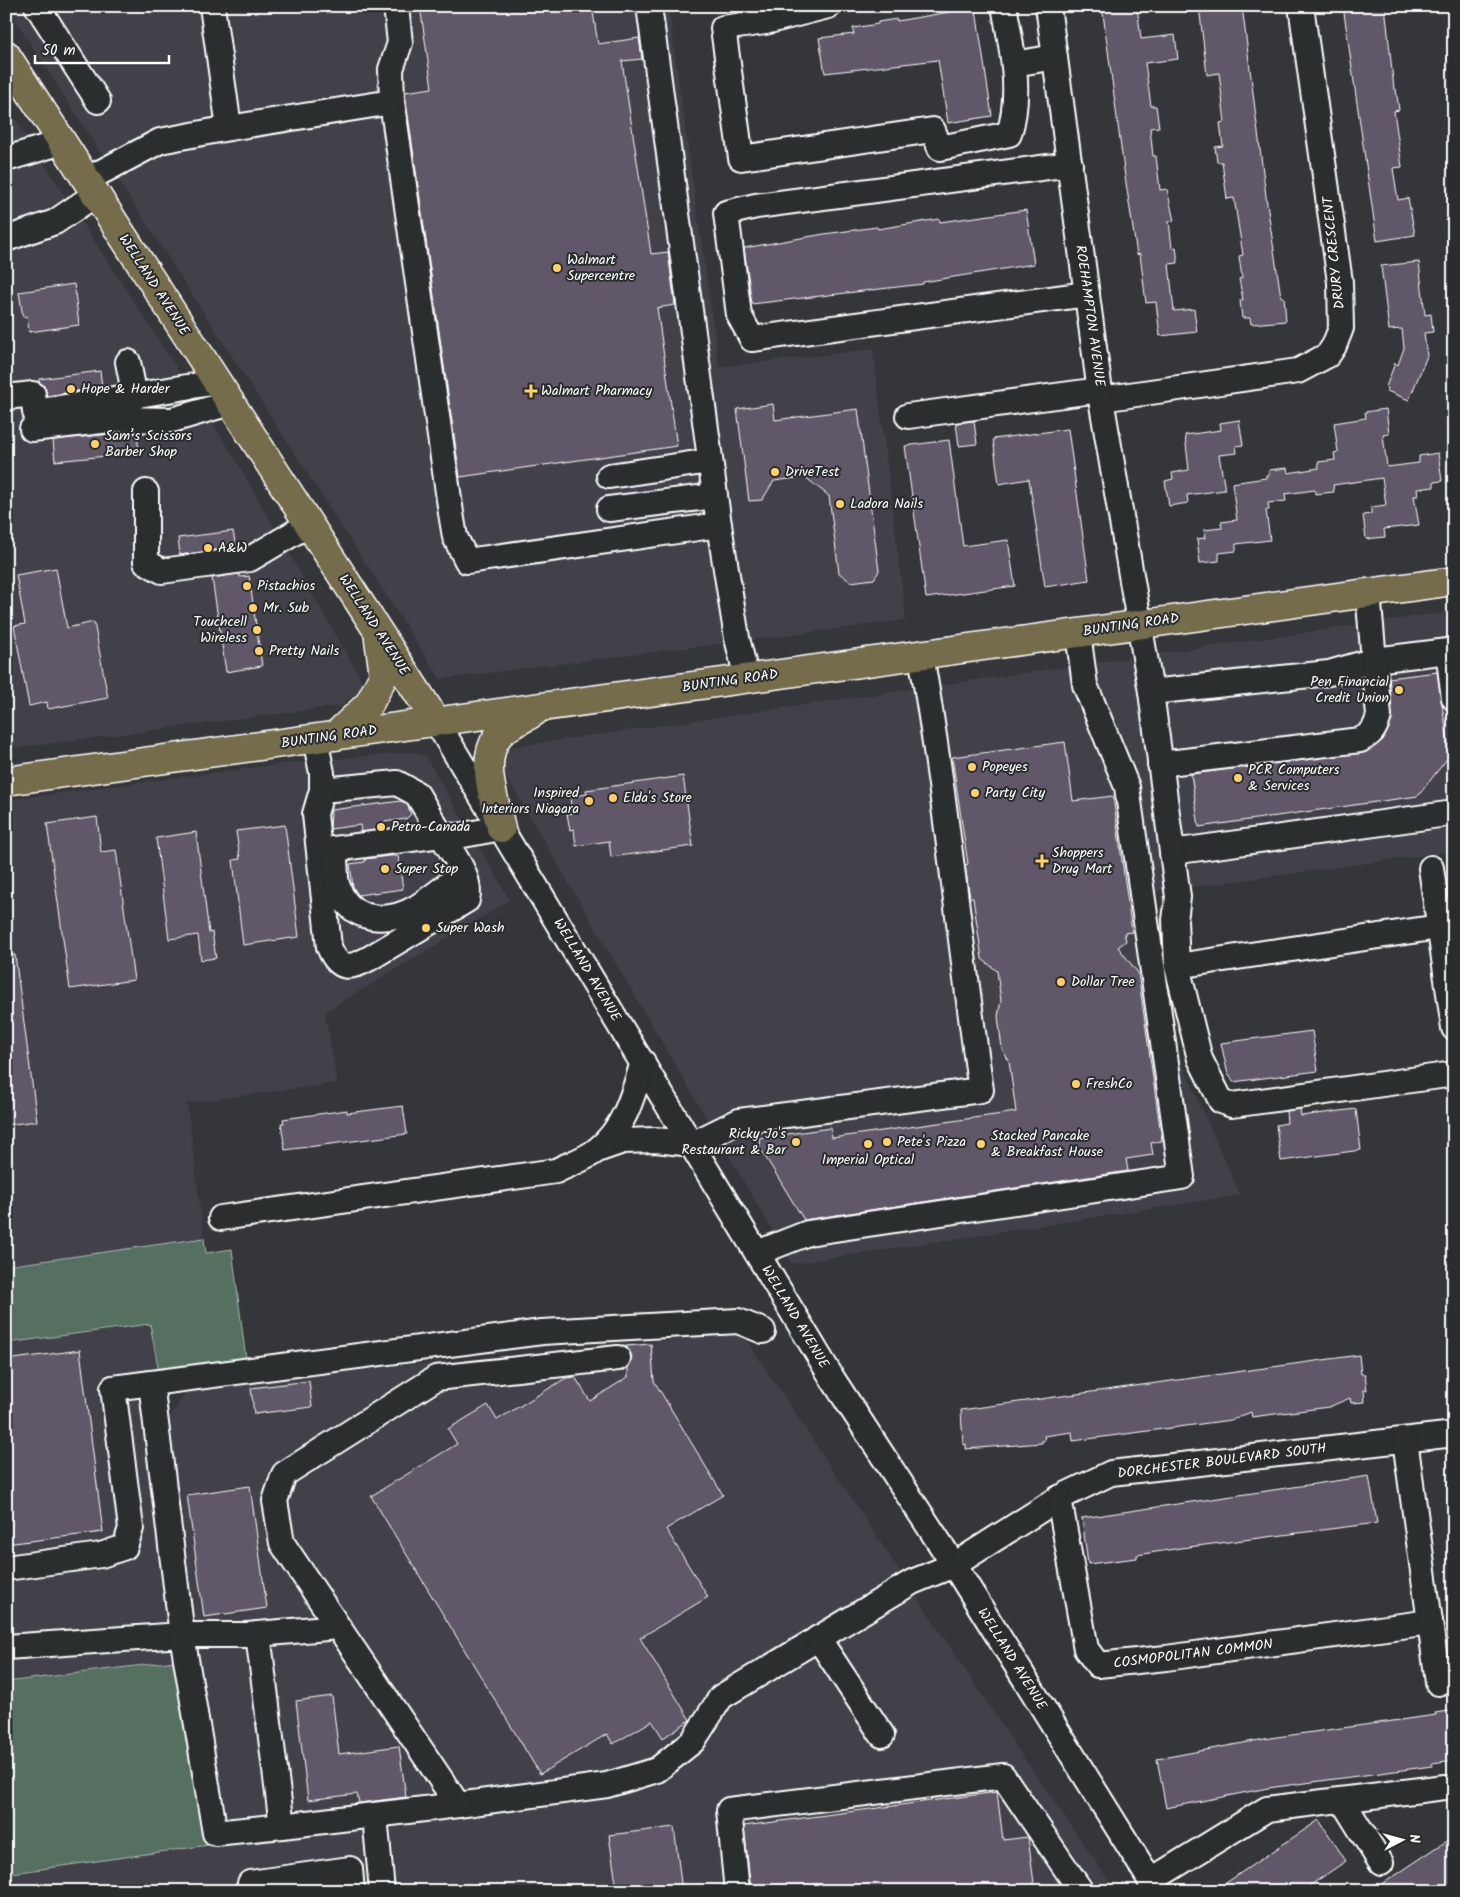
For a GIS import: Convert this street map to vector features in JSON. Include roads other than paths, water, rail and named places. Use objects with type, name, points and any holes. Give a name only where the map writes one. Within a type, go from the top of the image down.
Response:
[{"type":"main road","name":"WELLAND AVENUE","points":[[6,56],[436,721]]},
{"type":"main road","name":"BUNTING ROAD","points":[[6,781],[1454,581]]},
{"type":"main road","points":[[325,737],[369,704],[384,675],[378,630]]},
{"type":"main road","points":[[501,828],[488,770],[492,748],[499,735],[542,707]]},
{"type":"street","points":[[37,6],[98,101]]},
{"type":"street","points":[[212,6],[229,128]]},
{"type":"street","points":[[396,6],[400,43],[391,69],[392,102],[451,513],[455,537],[467,561],[719,525]]},
{"type":"street","points":[[649,6],[719,525],[737,638],[747,679]]},
{"type":"street","points":[[828,6],[765,22],[723,28],[741,158],[933,130],[940,148],[1009,134],[1014,117],[1014,64],[1004,6]]},
{"type":"street","name":"ROEHAMPTON AVENUE","points":[[1048,6],[1101,394],[1150,692],[1172,852],[1178,897],[1175,920],[1177,966],[1200,1059],[1221,1101],[1232,1105],[1454,1074]]},
{"type":"street","name":"DRURY CRESCENT","points":[[908,416],[1298,371],[1328,355],[1334,346],[1341,328],[1340,282],[1301,6]]},
{"type":"street","points":[[1014,64],[1055,57]]},
{"type":"street","points":[[6,239],[55,222],[91,187],[160,141],[392,102]]},
{"type":"street","points":[[6,159],[62,142]]},
{"type":"street","points":[[1070,164],[756,206],[726,213],[739,315],[752,339],[1087,294]]},
{"type":"street","points":[[128,362],[135,397]]},
{"type":"street","points":[[6,397],[33,394],[35,412],[135,397],[223,392]]},
{"type":"street","points":[[32,429],[119,419],[172,420],[223,392]]},
{"type":"street","points":[[609,476],[710,461]]},
{"type":"street","points":[[146,492],[146,562],[162,571],[250,559],[309,524]]},
{"type":"street","points":[[609,509],[715,496]]},
{"type":"street","points":[[1160,764],[1360,740],[1375,729],[1379,716],[1368,593]]},
{"type":"street","points":[[757,1253],[808,1233],[1182,1177],[1127,787],[1085,685],[1078,633]]},
{"type":"street","points":[[1150,692],[1329,673],[1375,660],[1448,651],[1454,698]]},
{"type":"street","points":[[221,1218],[556,1171],[597,1150],[623,1141],[656,1140],[692,1144],[739,1121],[981,1090],[943,815],[934,731],[921,655]]},
{"type":"street","name":"WELLAND AVENUE","points":[[436,721],[834,1381],[954,1565],[1153,1886]]},
{"type":"street","points":[[325,737],[322,790],[315,814],[345,902],[360,916],[387,919],[416,908],[464,873]]},
{"type":"street","points":[[322,790],[397,784],[417,794],[464,873],[469,891],[467,900],[356,966],[342,966],[334,959],[329,947],[327,850]]},
{"type":"street","points":[[1172,852],[1454,813]]},
{"type":"street","points":[[327,850],[441,835],[458,836],[501,828]]},
{"type":"street","points":[[1431,868],[1454,1028]]},
{"type":"street","points":[[1177,966],[1439,927]]},
{"type":"street","points":[[597,1150],[619,1128],[631,1102],[642,1062]]},
{"type":"street","points":[[6,1568],[101,1555],[125,1547],[131,1528],[113,1388],[542,1332],[738,1321],[763,1330]]},
{"type":"street","points":[[458,1805],[282,1543],[276,1501],[284,1474],[436,1378],[618,1358]]},
{"type":"street","points":[[151,1383],[182,1635]]},
{"type":"street","name":"DORCHESTER BOULEVARD SOUTH","points":[[182,1635],[216,1833],[375,1816],[607,1785],[657,1770],[693,1741],[721,1697],[912,1582],[954,1565],[1058,1498],[1111,1473],[1454,1436]]},
{"type":"street","points":[[1405,1440],[1438,1683]]},
{"type":"street","name":"COSMOPOLITAN COMMON","points":[[1058,1498],[1086,1648],[1098,1665],[1166,1658],[1430,1622]]},
{"type":"street","points":[[6,1647],[182,1635],[199,1637],[258,1634],[338,1627]]},
{"type":"street","points":[[258,1634],[282,1826]]},
{"type":"street","points":[[818,1638],[882,1735]]},
{"type":"street","points":[[737,1891],[728,1810],[1003,1776],[1082,1891]]},
{"type":"street","points":[[1153,1886],[1267,1808],[1445,1787]]},
{"type":"street","points":[[1342,1800],[1381,1863]]},
{"type":"street","points":[[375,1816],[382,1891]]},
{"type":"street","points":[[251,1891],[250,1883],[350,1869],[352,1891]]},
{"type":"place","name":"Walmart Supercentre","points":[[557,268]]},
{"type":"place","name":"Hope & Harder","points":[[71,389]]},
{"type":"place","name":"Walmart Pharmacy","points":[[531,391]]},
{"type":"place","name":"Sam’s Scissors Barber Shop","points":[[95,444]]},
{"type":"place","name":"DriveTest","points":[[775,472]]},
{"type":"place","name":"Ladora Nails","points":[[840,504]]},
{"type":"place","name":"A&W","points":[[208,548]]},
{"type":"place","name":"Pistachios","points":[[247,586]]},
{"type":"place","name":"Mr. Sub","points":[[253,608]]},
{"type":"place","name":"Touchcell Wireless","points":[[257,630]]},
{"type":"place","name":"Pretty Nails","points":[[259,651]]},
{"type":"place","name":"Pen Financial Credit Union","points":[[1399,690]]},
{"type":"place","name":"Popeyes","points":[[972,767]]},
{"type":"place","name":"PCR Computers & Services","points":[[1238,778]]},
{"type":"place","name":"Party City","points":[[975,793]]},
{"type":"place","name":"Elda's Store","points":[[613,798]]},
{"type":"place","name":"Inspired Interiors Niagara","points":[[589,801]]},
{"type":"place","name":"Petro-Canada","points":[[381,827]]},
{"type":"place","name":"Shoppers Drug Mart","points":[[1042,861]]},
{"type":"place","name":"Super Stop","points":[[385,869]]},
{"type":"place","name":"Super Wash","points":[[426,928]]},
{"type":"place","name":"Dollar Tree","points":[[1061,982]]},
{"type":"place","name":"FreshCo","points":[[1076,1084]]},
{"type":"place","name":"Ricky Jo's Restaurant & Bar","points":[[796,1142]]},
{"type":"place","name":"Pete's Pizza","points":[[887,1142]]},
{"type":"place","name":"Imperial Optical","points":[[868,1144]]},
{"type":"place","name":"Stacked Pancake & Breakfast House","points":[[981,1144]]}]
